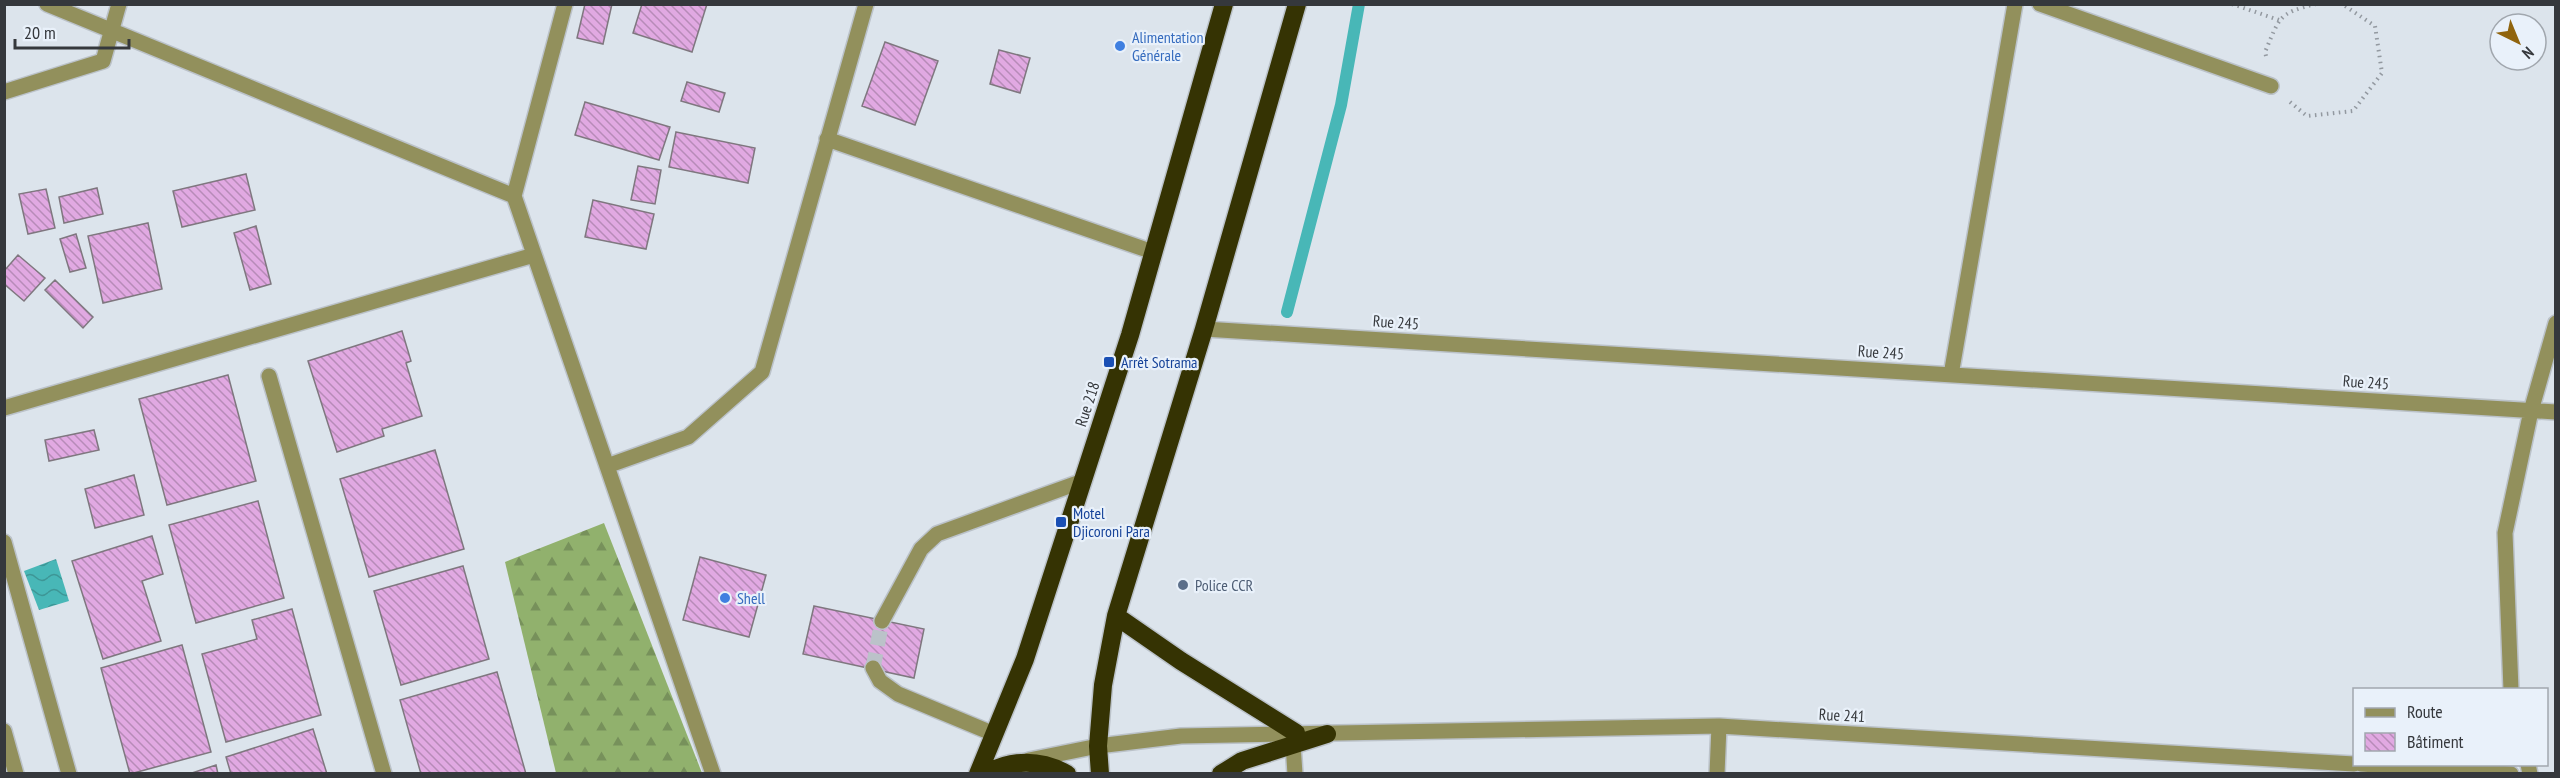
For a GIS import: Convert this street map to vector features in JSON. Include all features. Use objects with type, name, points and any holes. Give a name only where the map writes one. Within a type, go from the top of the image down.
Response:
[{"type":"highway","name":"Rue 218","points":[[978,774],[1025,659],[1130,335],[1224,4]]},
{"type":"highway","points":[[1100,774],[1098,746],[1103,686],[1116,616],[1204,328],[1297,4]]},
{"type":"highway","points":[[1116,616],[1294,739]]},
{"type":"highway","points":[[1221,774],[1242,761],[1294,739],[1327,734]]},
{"type":"highway","points":[[986,774],[996,768],[1020,762],[1053,766],[1067,774]]},
{"type":"street","points":[[47,4],[514,196]]},
{"type":"street","points":[[4,92],[103,62],[119,4]]},
{"type":"street","points":[[565,4],[514,196],[713,774]]},
{"type":"street","points":[[607,466],[688,437],[762,372],[866,4]]},
{"type":"street","points":[[1951,375],[2015,4]]},
{"type":"street","points":[[2040,4],[2271,86]]},
{"type":"street","points":[[827,139],[1154,252]]},
{"type":"street","points":[[4,408],[534,255]]},
{"type":"street","points":[[2511,688],[2505,533],[2531,411],[2556,323]]},
{"type":"street","name":"Rue 245","points":[[1204,328],[2556,412]]},
{"type":"street","points":[[269,376],[384,774]]},
{"type":"street","points":[[882,621],[921,549],[937,534],[1083,480]]},
{"type":"street","points":[[4,542],[69,774]]},
{"type":"street","points":[[873,668],[880,681],[898,694],[994,734]]},
{"type":"street","points":[[1717,774],[1719,726]]},
{"type":"street","name":"Rue 241","points":[[1327,734],[1719,726],[2353,764]]},
{"type":"street","points":[[4,731],[16,774]]},
{"type":"street","points":[[1020,762],[1098,746],[1181,736],[1294,739],[1295,774]]},
{"type":"street","points":[[2378,766],[2511,774]]},
{"type":"path","points":[[2232,4],[2279,20]]},
{"type":"path","points":[[2287,4],[2289,11]]},
{"type":"path","points":[[2316,4],[2289,11],[2279,20],[2265,52],[2271,86],[2307,116],[2353,111],[2382,73],[2374,26],[2342,4]]},
{"type":"green space","points":[[604,523],[702,773],[556,773],[505,562]]},
{"type":"water","points":[[56,559],[69,601],[39,610],[24,571]]},
{"type":"building","points":[[585,4],[612,4],[603,44],[577,38]]},
{"type":"building","points":[[642,4],[707,4],[692,52],[633,33]]},
{"type":"building","points":[[885,42],[938,61],[915,125],[862,106]]},
{"type":"building","points":[[999,50],[1030,58],[1020,93],[990,84]]},
{"type":"building","points":[[687,82],[725,93],[719,112],[681,101]]},
{"type":"building","points":[[585,102],[670,127],[659,160],[575,135]]},
{"type":"building","points":[[676,132],[755,148],[748,183],[669,167]]},
{"type":"building","points":[[638,166],[661,170],[655,204],[631,200]]},
{"type":"building","points":[[246,174],[255,210],[182,227],[173,191]]},
{"type":"building","points":[[97,188],[103,214],[64,223],[59,197]]},
{"type":"building","points":[[46,189],[55,228],[28,234],[19,194]]},
{"type":"building","points":[[593,200],[654,214],[646,249],[585,237]]},
{"type":"building","points":[[148,223],[162,289],[103,303],[88,236]]},
{"type":"building","points":[[256,226],[271,284],[250,290],[234,233]]},
{"type":"building","points":[[76,234],[86,268],[70,272],[60,239]]},
{"type":"building","points":[[18,255],[45,278],[24,301],[4,284],[4,271]]},
{"type":"building","points":[[55,280],[93,317],[83,328],[45,290]]},
{"type":"building","points":[[402,331],[411,361],[406,363],[422,416],[382,429],[384,436],[337,452],[308,361]]},
{"type":"building","points":[[228,375],[256,481],[167,505],[139,399]]},
{"type":"building","points":[[94,430],[99,450],[49,461],[45,440]]},
{"type":"building","points":[[435,450],[464,549],[369,577],[340,479]]},
{"type":"building","points":[[134,475],[144,515],[95,528],[85,489]]},
{"type":"building","points":[[258,501],[284,598],[196,623],[169,525]]},
{"type":"building","points":[[152,536],[163,574],[142,581],[161,641],[103,659],[72,561]]},
{"type":"building","name":"Shell","points":[[700,557],[766,575],[749,637],[683,620]]},
{"type":"building","points":[[463,566],[489,659],[401,685],[374,591]]},
{"type":"building","points":[[814,606],[924,629],[914,678],[803,654]]},
{"type":"building","points":[[292,609],[321,715],[226,742],[202,654],[257,639],[252,620]]},
{"type":"building","points":[[182,645],[211,752],[130,774],[101,668]]},
{"type":"building","points":[[497,672],[526,774],[421,774],[400,700]]},
{"type":"building","points":[[313,729],[327,774],[231,774],[226,757]]},
{"type":"building","points":[[216,765],[218,774],[189,774]]},
{"type":"waterway","points":[[1287,312],[1341,105],[1359,4]]},
{"type":"tunnel","points":[[873,668],[882,621]]},
{"type":"place","name":"Alimentation Générale","points":[[1120,46]]},
{"type":"place","name":"Arrêt Sotrama","points":[[1109,362]]},
{"type":"place","name":"Motel Djicoroni Para","points":[[1061,522]]},
{"type":"place","name":"Police CCR","points":[[1183,585]]},
{"type":"place","name":"Shell","points":[[725,598]]}]
